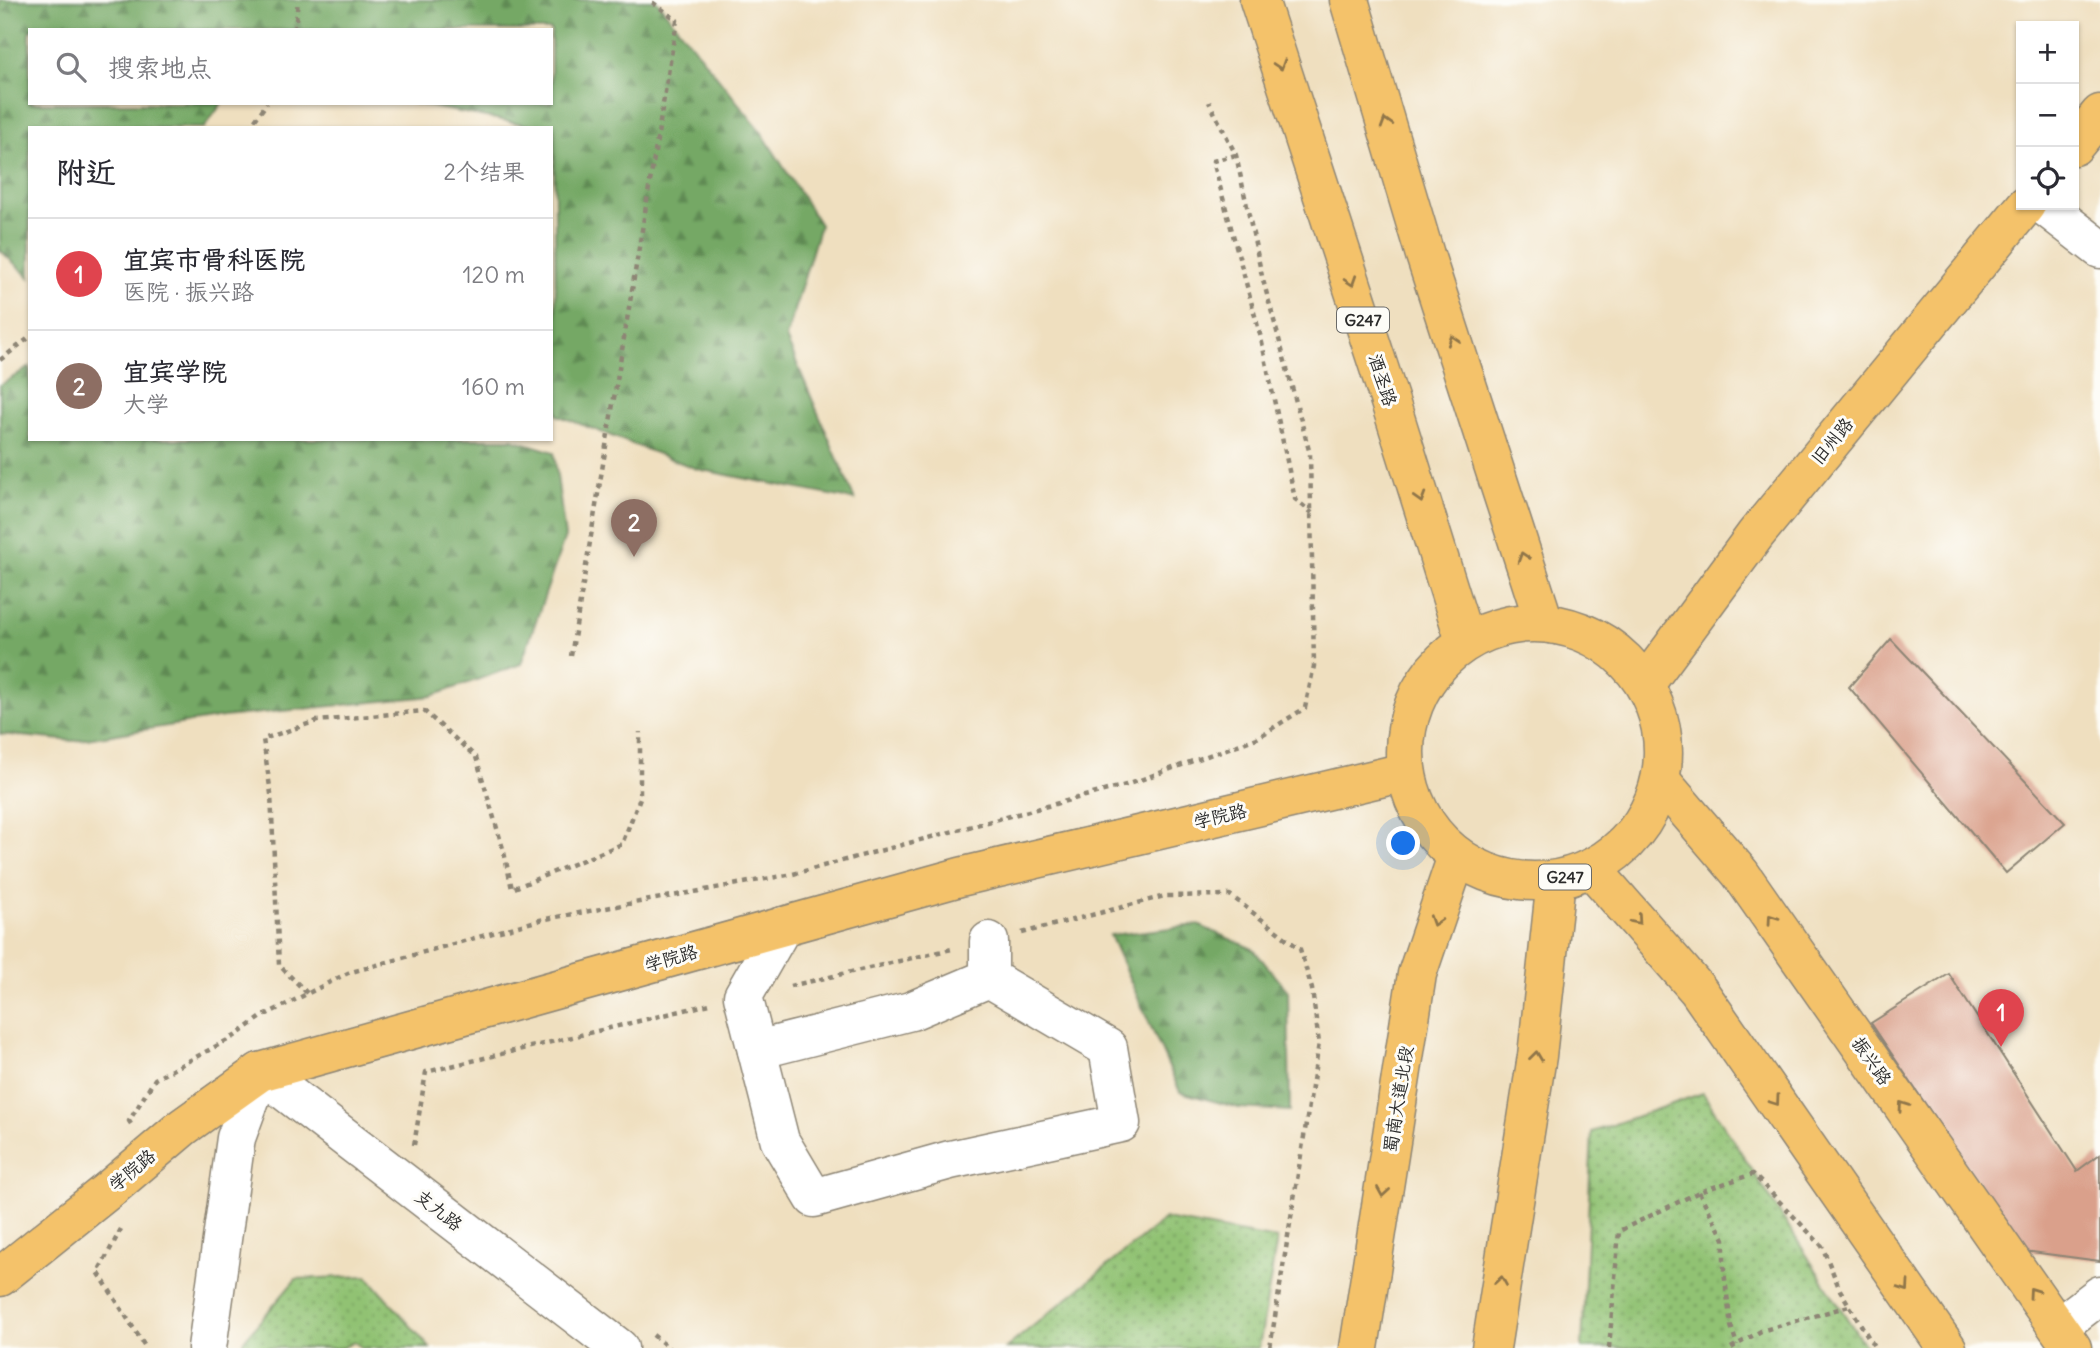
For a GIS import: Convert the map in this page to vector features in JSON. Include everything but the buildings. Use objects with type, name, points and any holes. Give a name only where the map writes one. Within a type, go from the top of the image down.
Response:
[{"type":"main road","name":"酒圣路","points":[[1258,0],[1465,641]]},
{"type":"main road","points":[[1349,0],[1425,255],[1544,622],[1503,625],[1465,641]]},
{"type":"main road","points":[[2079,140],[2100,114]]},
{"type":"main road","name":"旧州路","points":[[1646,684],[1756,534],[2022,210]]},
{"type":"main road","name":"G247","points":[[1465,641],[1436,666],[1415,698],[1405,734],[1405,772],[1415,805],[1433,833],[1457,856],[1487,873],[1521,881],[1556,880],[1592,869],[1624,847],[1647,817],[1662,782],[1665,748],[1660,714],[1646,684],[1619,652],[1584,631],[1544,622]]},
{"type":"main road","name":"学院路","points":[[0,1277],[183,1127],[260,1072],[960,877],[1405,772]]},
{"type":"main road","name":"振兴路","points":[[1662,782],[1740,873],[2065,1338]]},
{"type":"main road","name":"蜀南大道北段","points":[[1359,1348],[1417,974],[1457,856]]},
{"type":"main road","points":[[1592,869],[1698,990],[1947,1348]]},
{"type":"main road","points":[[1491,1348],[1537,1056],[1556,880]]},
{"type":"street","points":[[2049,210],[2100,249]]},
{"type":"street","points":[[757,1050],[911,1011],[989,960],[1108,1048],[1121,1123],[950,1160],[814,1198],[780,1141],[743,996],[783,926]]},
{"type":"street","points":[[207,1348],[236,1138],[260,1072]]},
{"type":"street","name":"支九路","points":[[260,1072],[633,1340]]},
{"type":"street","points":[[2065,1338],[2100,1295]]},
{"type":"path","points":[[295,28],[298,0]]},
{"type":"path","points":[[571,656],[677,20],[649,0]]},
{"type":"path","points":[[147,1158],[130,1121],[155,1079],[235,1035],[263,1016],[348,973],[540,920],[793,874],[1126,785],[1257,738],[1305,708],[1314,666],[1310,454],[1262,276],[1237,155],[1209,102]]},
{"type":"path","points":[[250,126],[266,105]]},
{"type":"path","points":[[1237,155],[1213,161],[1261,338],[1295,499],[1312,513]]},
{"type":"path","points":[[0,360],[28,339]]},
{"type":"path","points":[[307,993],[279,965],[271,794],[263,739],[317,720],[424,711],[476,757],[512,888],[622,844],[640,799],[640,732]]},
{"type":"path","points":[[414,1147],[426,1072],[743,996],[989,960],[1165,896],[1230,895],[1300,949],[1312,989],[1319,1043],[1270,1348]]},
{"type":"path","points":[[1609,1348],[1619,1231],[1699,1192],[1753,1174],[1822,1246],[1849,1306],[1875,1348]]},
{"type":"path","points":[[1699,1192],[1724,1239],[1724,1271],[1731,1326],[1737,1345]]},
{"type":"path","points":[[126,1220],[98,1272],[146,1348]]},
{"type":"path","points":[[1731,1348],[1761,1331],[1849,1306]]},
{"type":"path","points":[[633,1340],[669,1348]]},
{"type":"green space","points":[[0,0],[656,0],[762,133],[820,225],[786,338],[855,500],[697,469],[557,415],[553,126],[533,126],[423,105],[553,105],[553,28],[28,28],[28,105],[221,105],[205,126],[28,126],[28,276],[0,250]]},
{"type":"green space","points":[[28,368],[28,441],[518,441],[554,452],[565,537],[521,664],[432,696],[223,717],[74,741],[0,734],[0,385]]},
{"type":"green space","points":[[1198,925],[1253,949],[1288,991],[1290,1111],[1239,1108],[1180,1092],[1110,935]]},
{"type":"green space","points":[[1703,1093],[1866,1348],[1582,1348],[1592,1132]]},
{"type":"green space","points":[[1165,1219],[1277,1239],[1259,1348],[1006,1348]]},
{"type":"green space","points":[[367,1276],[430,1348],[363,1348],[354,1342],[342,1348],[241,1348],[244,1340],[296,1279]]},
{"type":"place","name":"宜宾学院","points":[[634,557]]},
{"type":"place","name":"宜宾市骨科医院","points":[[2001,1047]]}]
